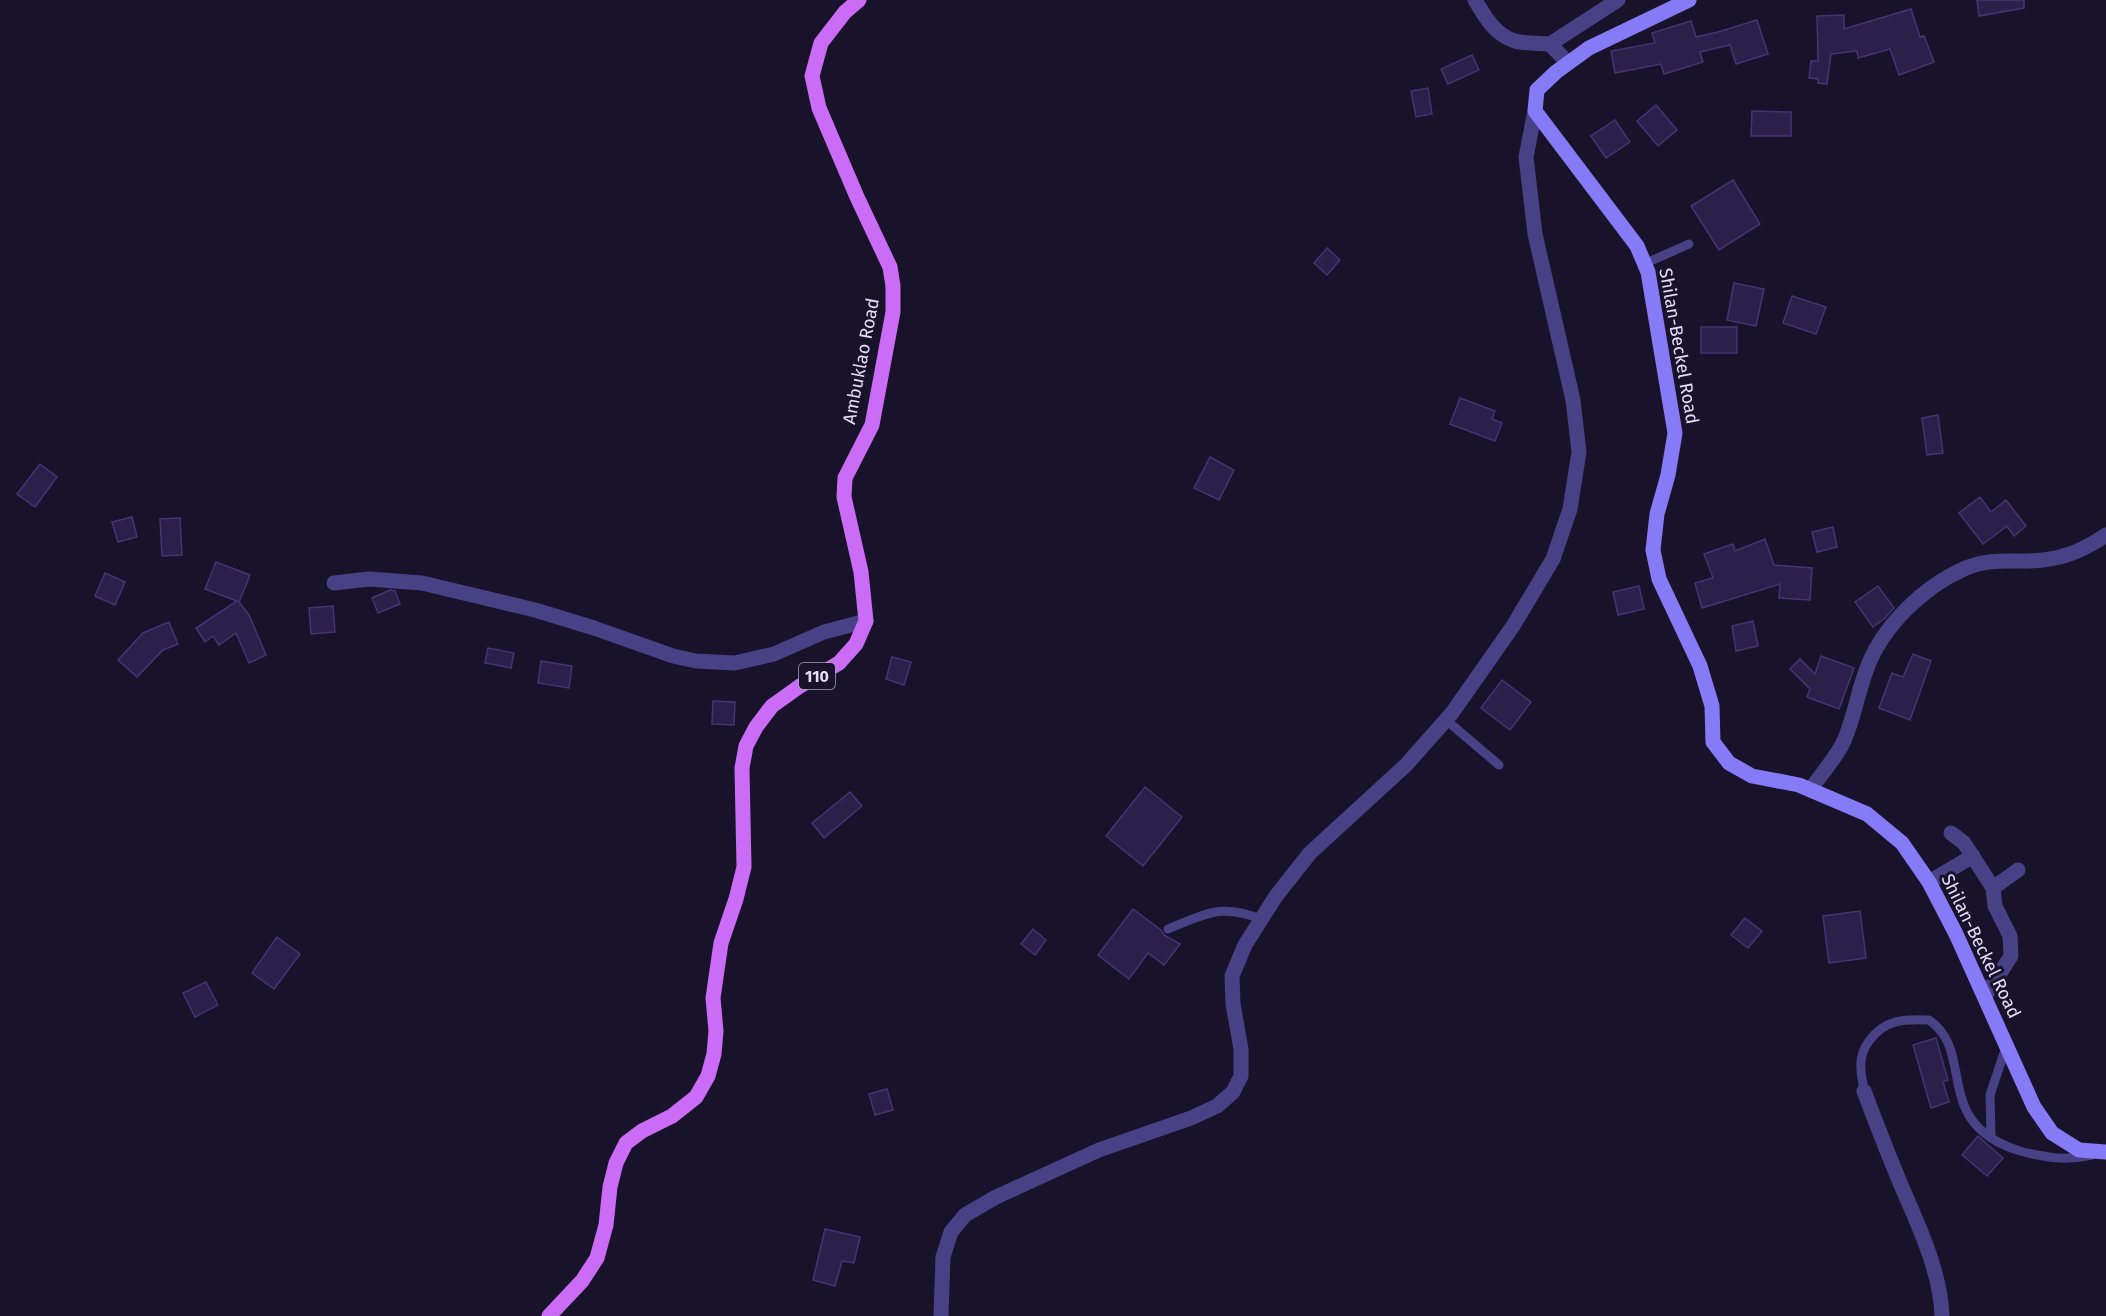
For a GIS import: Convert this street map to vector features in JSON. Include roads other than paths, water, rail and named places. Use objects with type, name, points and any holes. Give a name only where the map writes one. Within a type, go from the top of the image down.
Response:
[{"type":"main road","name":"Ambuklao Road","points":[[860,0],[845,12],[821,43],[812,76],[819,108],[856,197],[890,267],[893,286],[893,312],[872,425],[845,478],[844,497],[861,572],[866,621]]},
{"type":"main road","points":[[1535,111],[1537,90],[1568,63],[1589,48],[1689,0]]},
{"type":"main road","name":"Shilan-Beckel Road","points":[[1535,111],[1637,246],[1648,272],[1675,433],[1668,475],[1657,514],[1653,550],[1659,579],[1700,666],[1712,706],[1713,742],[1729,763],[1752,776],[1799,785],[1867,814],[1902,843],[1929,882],[1956,934],[2034,1107],[2052,1133],[2079,1150],[2106,1152]]},
{"type":"main road","name":"110","points":[[549,1316],[582,1281],[597,1258],[606,1226],[610,1187],[616,1163],[626,1143],[642,1131],[672,1116],[696,1096],[708,1076],[714,1054],[716,1031],[713,999],[721,943],[744,867],[742,768],[746,746],[756,726],[772,706],[800,686],[840,663],[856,644],[866,621]]},
{"type":"street","points":[[1476,0],[1485,18],[1496,31],[1515,41],[1550,44],[1618,0]]},
{"type":"street","points":[[1550,44],[1568,63]]},
{"type":"street","points":[[941,1316],[943,1257],[951,1233],[965,1215],[996,1197],[1098,1150],[1191,1118],[1217,1106],[1233,1092],[1240,1076],[1241,1049],[1233,1004],[1232,976],[1245,945],[1276,896],[1310,853],[1406,765],[1446,720],[1513,626],[1553,559],[1570,509],[1578,452],[1573,400],[1535,234],[1526,157],[1535,111]]},
{"type":"street","points":[[1810,790],[1842,743],[1867,668],[1880,641],[1898,619],[1923,595],[1953,574],[1978,563],[2064,557],[2082,551],[2106,536]]},
{"type":"street","points":[[334,583],[369,579],[422,583],[535,610],[673,656],[696,661],[735,663],[745,661],[774,654],[824,632],[866,621]]},
{"type":"street","points":[[1951,833],[1964,843],[1992,888],[1995,906],[2010,936],[2011,956],[1984,996]]},
{"type":"street","points":[[1929,882],[1973,856]]},
{"type":"street","points":[[1992,888],[2018,870]]},
{"type":"street","points":[[1864,1091],[1920,1230],[1942,1306],[1942,1316]]},
{"type":"lane","points":[[1644,264],[1689,244]]},
{"type":"lane","points":[[1446,720],[1499,765]]},
{"type":"lane","points":[[1168,929],[1220,910],[1243,912],[1261,919]]},
{"type":"lane","points":[[1864,1091],[1861,1062],[1864,1048],[1874,1035],[1888,1023],[1904,1019],[1929,1020],[1945,1034],[1960,1098],[1967,1113],[1977,1127],[1991,1138],[2006,1146],[2049,1158],[2072,1160],[2106,1152]]},
{"type":"lane","points":[[1991,1138],[1990,1095],[2007,1045]]}]
